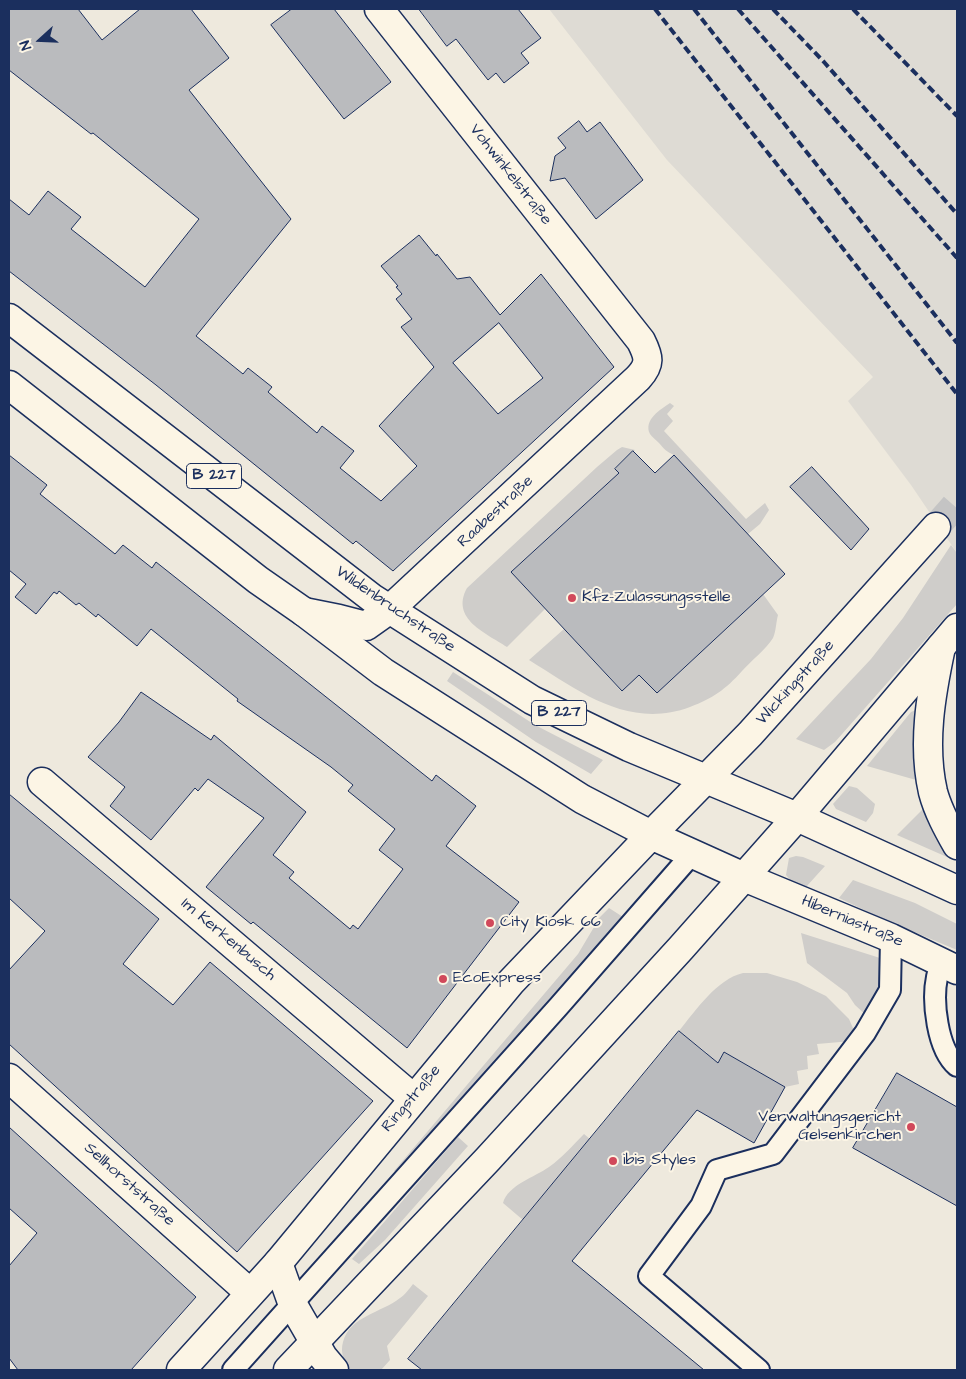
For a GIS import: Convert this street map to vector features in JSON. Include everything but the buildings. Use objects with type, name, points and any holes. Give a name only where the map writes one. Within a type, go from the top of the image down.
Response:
[{"type":"main road","name":"Vohwinkelstraße","points":[[379,9],[641,341]]},
{"type":"main road","name":"Wildenbruchstraße","points":[[9,318],[372,598],[532,700],[629,747],[797,817]]},
{"type":"main road","name":"Raabestraße","points":[[304,612],[366,626],[390,609],[638,378],[646,369],[648,354],[641,341]]},
{"type":"main road","points":[[9,385],[258,580],[383,672],[582,799],[651,835],[744,877]]},
{"type":"main road","name":"Wickingstraße","points":[[651,835],[769,714],[936,527]]},
{"type":"main road","points":[[288,1370],[488,1159],[681,948],[797,817],[949,637]]},
{"type":"main road","points":[[949,637],[932,688],[929,721],[929,757],[933,792],[957,845]]},
{"type":"main road","name":"Im Kerkenbusch","points":[[42,782],[413,1098]]},
{"type":"main road","points":[[797,817],[957,890]]},
{"type":"main road","name":"Ringstraße","points":[[181,1370],[278,1262],[511,982],[651,835]]},
{"type":"main road","name":"Hiberniastraße","points":[[744,877],[891,938],[949,966]]},
{"type":"main road","name":"Sellhorststraße","points":[[9,1078],[250,1293]]},
{"type":"main road","points":[[278,1262],[293,1305],[314,1342],[334,1370]]},
{"type":"lane","points":[[233,1370],[553,1013],[692,854]]},
{"type":"lane","points":[[759,1370],[649,1276],[701,1206],[717,1170],[773,1154],[866,1033],[890,990],[891,938]]},
{"type":"lane","points":[[949,966],[936,977],[937,1021],[943,1044],[957,1066]]},
{"type":"shaded area","points":[[549,9],[957,9],[957,553],[911,485],[848,401],[873,377],[667,160]]},
{"type":"shaded area","points":[[670,403],[674,406],[667,414],[673,421],[664,431],[746,519],[765,503],[769,510],[760,524],[748,534],[674,455],[666,450],[650,434],[648,429],[651,420]]},
{"type":"shaded area","points":[[622,447],[635,450],[615,469],[619,473],[511,572],[545,609],[507,647],[473,624],[463,608],[463,599],[467,588],[597,467]]},
{"type":"shaded area","points":[[951,545],[957,553],[957,604],[835,742],[824,750],[796,739],[871,659],[903,618]]},
{"type":"shaded area","points":[[763,594],[778,615],[773,638],[736,678],[724,688],[712,697],[690,707],[667,713],[646,714],[625,710],[605,704],[586,695],[529,660],[564,629],[621,691],[639,675],[657,693]]},
{"type":"shaded area","points":[[453,672],[535,725],[603,760],[591,774],[536,742],[447,681]]},
{"type":"shaded area","points":[[916,710],[917,720],[914,737],[916,780],[867,766],[911,712]]},
{"type":"shaded area","points":[[849,786],[857,788],[875,804],[873,813],[866,822],[836,809],[833,804]]},
{"type":"shaded area","points":[[923,809],[933,831],[951,851],[947,857],[897,835]]},
{"type":"shaded area","points":[[796,856],[825,866],[806,887],[791,881],[786,875],[789,858]]},
{"type":"shaded area","points":[[853,880],[915,903],[957,924],[957,950],[839,898]]},
{"type":"shaded area","points":[[609,908],[623,917],[400,1176],[394,1171],[578,954],[600,917]]},
{"type":"shaded area","points":[[801,933],[880,958],[883,984],[868,1017],[855,1005],[847,993],[807,963]]},
{"type":"shaded area","points":[[743,973],[767,973],[797,982],[826,996],[849,1019],[856,1035],[852,1041],[817,1044],[819,1054],[807,1056],[808,1069],[797,1071],[799,1084],[785,1087],[724,1052],[716,1067],[704,1058],[707,1053],[679,1031],[716,988],[733,976]]},
{"type":"shaded area","points":[[584,1134],[590,1139],[523,1220],[503,1203],[510,1191],[554,1163]]},
{"type":"shaded area","points":[[458,1137],[468,1146],[385,1240],[359,1264],[352,1259]]},
{"type":"shaded area","points":[[413,1284],[428,1296],[387,1346],[390,1360],[381,1370],[350,1370],[344,1360],[342,1350],[343,1342],[352,1326],[402,1297]]},
{"type":"tunnel","points":[[936,527],[957,503]]},
{"type":"railway","points":[[655,9],[957,394]]},
{"type":"railway","points":[[694,9],[957,343]]},
{"type":"railway","points":[[738,9],[957,258]]},
{"type":"railway","points":[[773,9],[824,62],[957,214]]},
{"type":"railway","points":[[853,9],[957,116]]},
{"type":"place","name":"Kfz-Zulassungsstelle","points":[[572,598]]},
{"type":"place","name":"City Kiosk 66","points":[[490,923]]},
{"type":"place","name":"EcoExpress","points":[[443,979]]},
{"type":"place","name":"Verwaltungsgericht Gelsenkirchen","points":[[911,1127]]},
{"type":"place","name":"ibis Styles","points":[[613,1161]]}]
